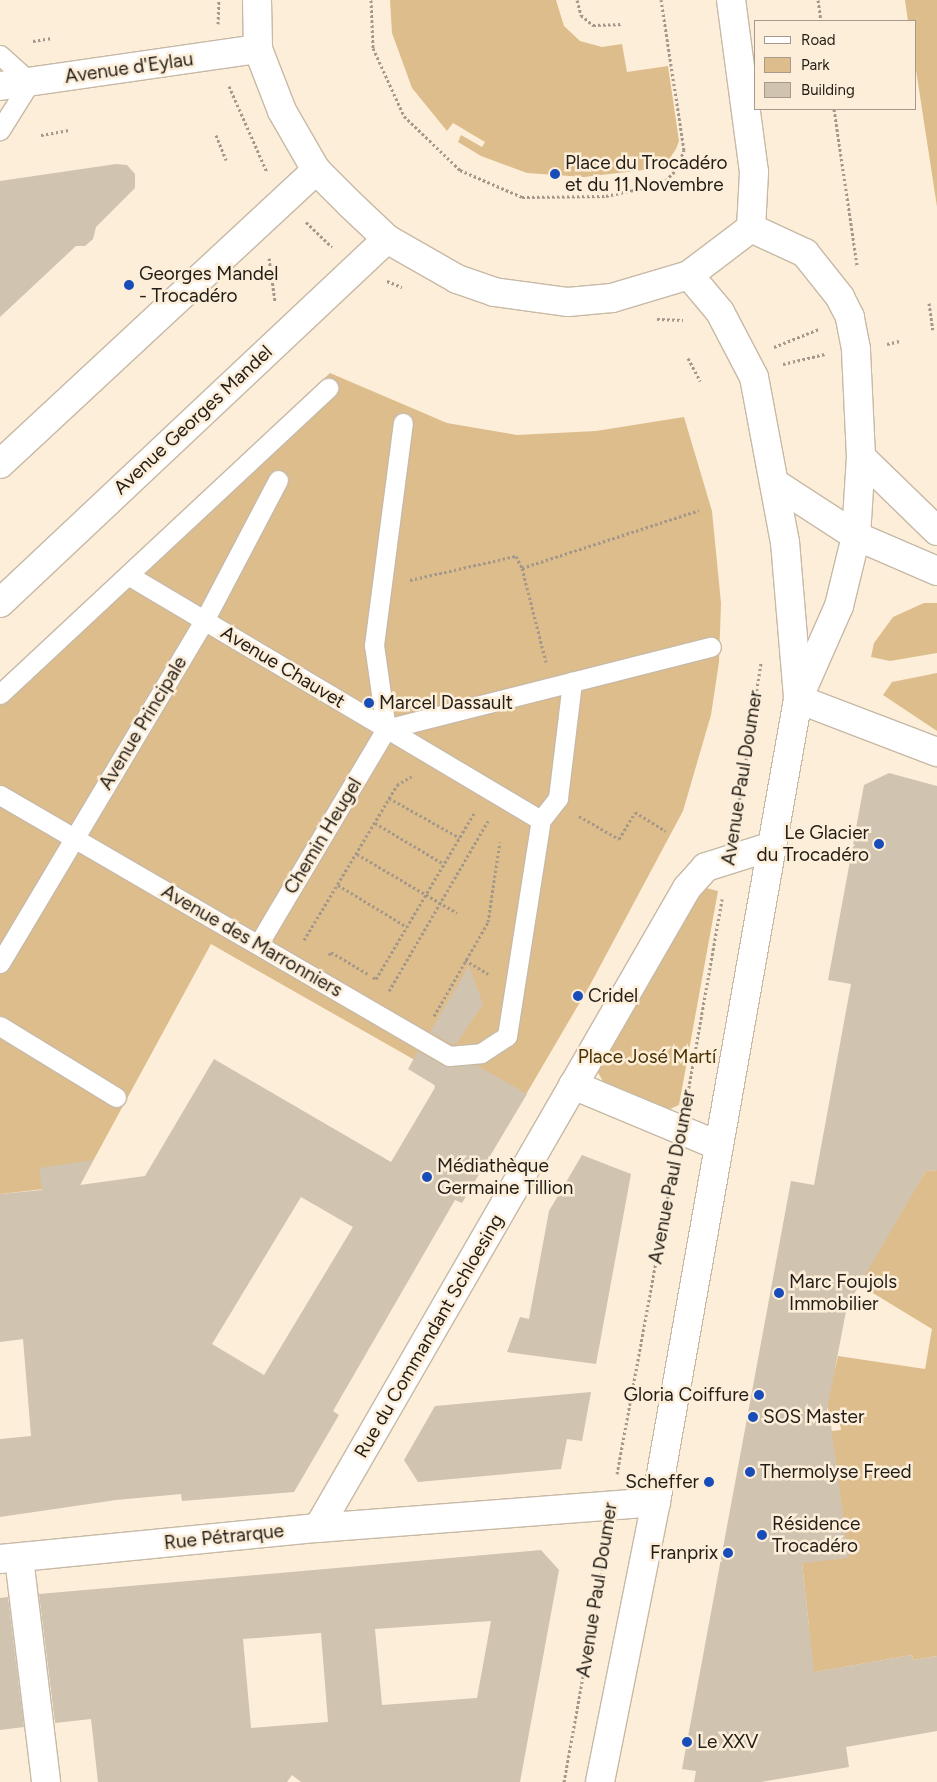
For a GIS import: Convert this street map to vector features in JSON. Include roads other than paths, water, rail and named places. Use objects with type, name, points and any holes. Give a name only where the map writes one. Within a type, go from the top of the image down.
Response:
[{"type":"main road","points":[[257,0],[258,50],[282,111],[316,170],[387,239],[457,278],[532,300],[612,298],[689,275],[751,228],[754,172],[731,0]]},
{"type":"main road","name":"Avenue d'Eylau","points":[[0,86],[258,50]]},
{"type":"main road","points":[[0,464],[316,170]]},
{"type":"main road","name":"Avenue Paul Doumer","points":[[600,1782],[656,1502],[769,847],[798,699],[840,606],[856,536],[861,457],[856,349],[850,317],[840,297],[805,253],[751,228]]},
{"type":"main road","name":"Avenue Georges Mandel","points":[[0,603],[387,239]]},
{"type":"main road","name":"Avenue Paul Doumer","points":[[689,275],[720,312],[746,358],[776,484],[798,699]]},
{"type":"main road","points":[[861,457],[937,532]]},
{"type":"main road","points":[[776,484],[856,536],[937,572]]},
{"type":"main road","points":[[798,699],[937,752]]},
{"type":"main road","name":"Rue du Commandant Schloesing","points":[[318,1528],[686,888],[706,867],[769,847]]},
{"type":"main road","points":[[573,1085],[717,1145]]},
{"type":"main road","name":"Rue Pétrarque","points":[[46,1782],[9,1559],[318,1528],[656,1502]]},
{"type":"lane","points":[[0,55],[30,82],[0,130]]},
{"type":"lane","points":[[0,694],[328,388]]},
{"type":"lane","points":[[404,423],[374,646],[386,729],[710,647]]},
{"type":"lane","name":"Avenue Principale","points":[[0,963],[205,619],[278,480]]},
{"type":"lane","name":"Avenue Chauvet","points":[[128,575],[541,820]]},
{"type":"lane","points":[[541,820],[555,802],[572,682]]},
{"type":"lane","name":"Chemin Heugel","points":[[259,943],[386,729]]},
{"type":"lane","name":"Avenue des Marronniers","points":[[0,795],[259,943],[449,1056],[481,1053],[507,1036],[541,820]]},
{"type":"lane","points":[[0,1026],[116,1096]]},
{"type":"place","name":"Place du Trocadéro et du 11 Novembre","points":[[555,174]]},
{"type":"place","name":"Georges Mandel - Trocadéro","points":[[129,285]]},
{"type":"place","name":"Marcel Dassault","points":[[369,703]]},
{"type":"place","name":"Le Glacier du Trocadéro","points":[[879,844]]},
{"type":"place","name":"Cridel","points":[[578,996]]},
{"type":"place","name":"Médiathèque Germaine Tillion","points":[[427,1177]]},
{"type":"place","name":"Marc Foujols Immobilier","points":[[779,1293]]},
{"type":"place","name":"Gloria Coiffure","points":[[759,1395]]},
{"type":"place","name":"SOS Master","points":[[753,1417]]},
{"type":"place","name":"Thermolyse Freed","points":[[750,1472]]},
{"type":"place","name":"Scheffer","points":[[709,1482]]},
{"type":"place","name":"Résidence Trocadéro","points":[[762,1535]]},
{"type":"place","name":"Franprix","points":[[728,1553]]},
{"type":"place","name":"Le XXV","points":[[687,1742]]},
{"type":"park label","name":"Place José Martí","points":[[647,1057]]}]
